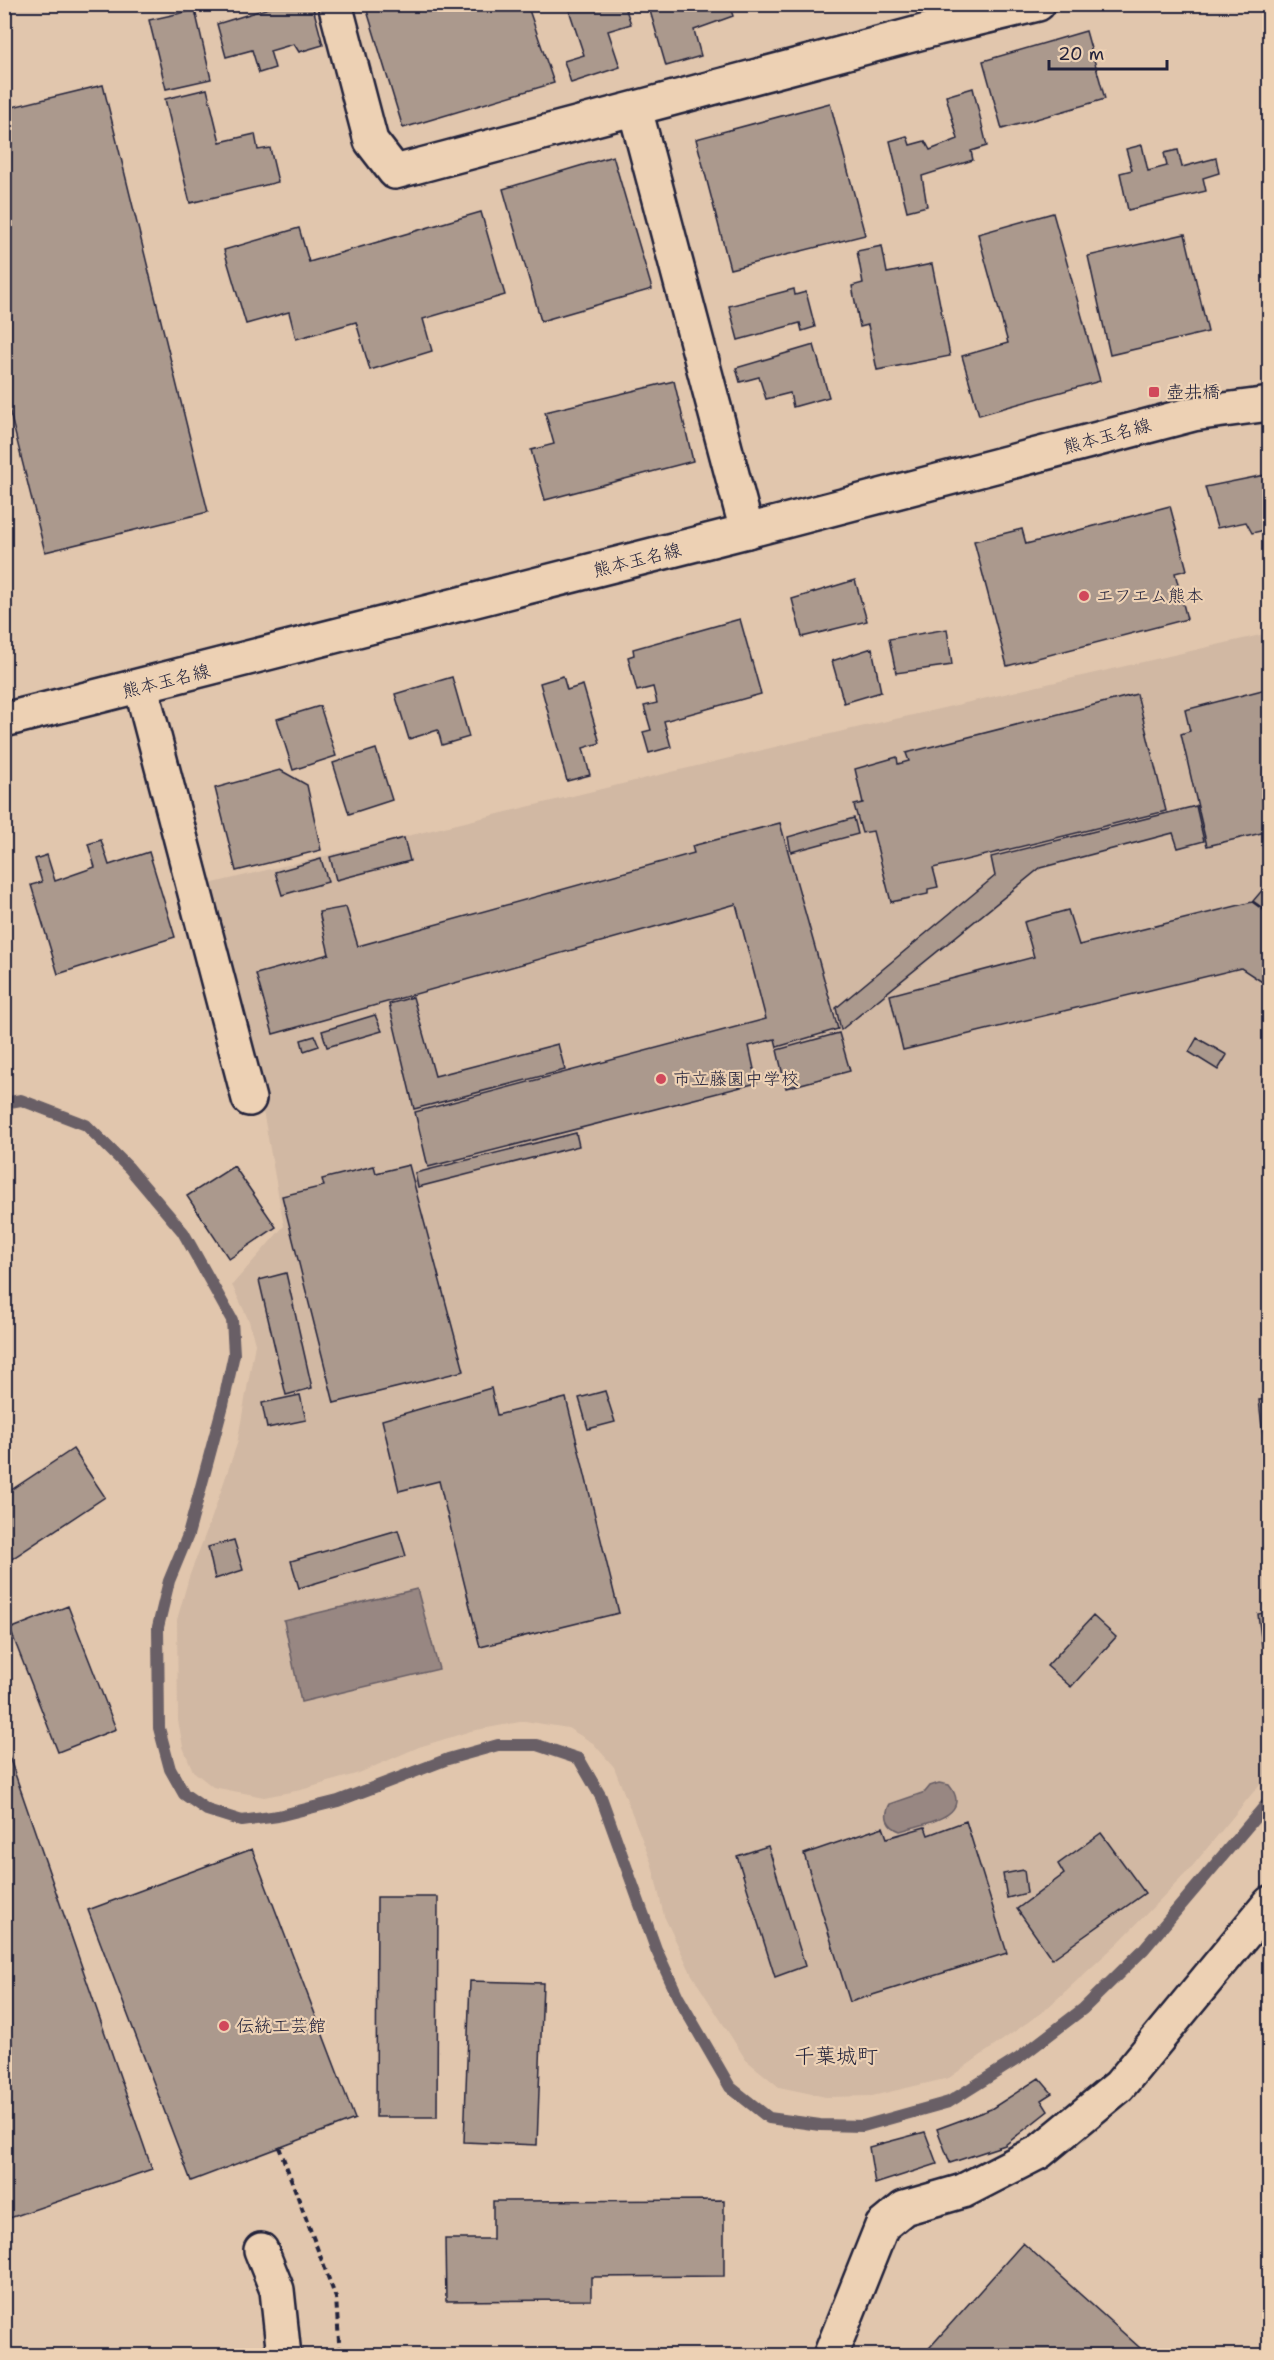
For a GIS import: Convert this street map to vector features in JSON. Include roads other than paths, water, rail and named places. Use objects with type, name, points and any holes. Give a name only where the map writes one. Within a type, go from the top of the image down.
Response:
[{"type":"street","points":[[335,4],[371,141],[395,172],[635,109],[935,16],[1038,4]]},
{"type":"street","points":[[635,109],[747,531]]},
{"type":"street","name":"熊本玉名線","points":[[4,720],[747,531],[1192,414],[1269,404]]},
{"type":"street","points":[[141,687],[249,1099]]},
{"type":"street","points":[[830,2355],[882,2226],[904,2208],[963,2191],[1039,2152],[1119,2086],[1269,1903]]},
{"type":"street","points":[[261,2250],[277,2290],[284,2355]]},
{"type":"waterway","points":[[4,1103],[21,1100],[86,1125],[129,1168],[183,1232],[232,1320],[234,1354],[223,1405],[188,1535],[169,1581],[158,1627],[159,1728],[170,1769],[184,1794],[207,1810],[242,1821],[278,1816],[338,1801],[448,1759],[498,1745],[537,1745],[579,1759],[601,1797],[656,1949],[678,1997],[730,2087],[769,2118],[820,2125],[863,2126],[949,2102],[1019,2058],[1083,2009],[1143,1950],[1270,1800]]},
{"type":"place","name":"壺井橋","points":[[1154,392]]},
{"type":"place","name":"エフエム熊本","points":[[1084,596]]},
{"type":"place","name":"市立藤園中学校","points":[[661,1079]]},
{"type":"place","name":"伝統工芸館","points":[[224,2026]]},
{"type":"district","name":"千葉城町","points":[[836,2056]]}]
